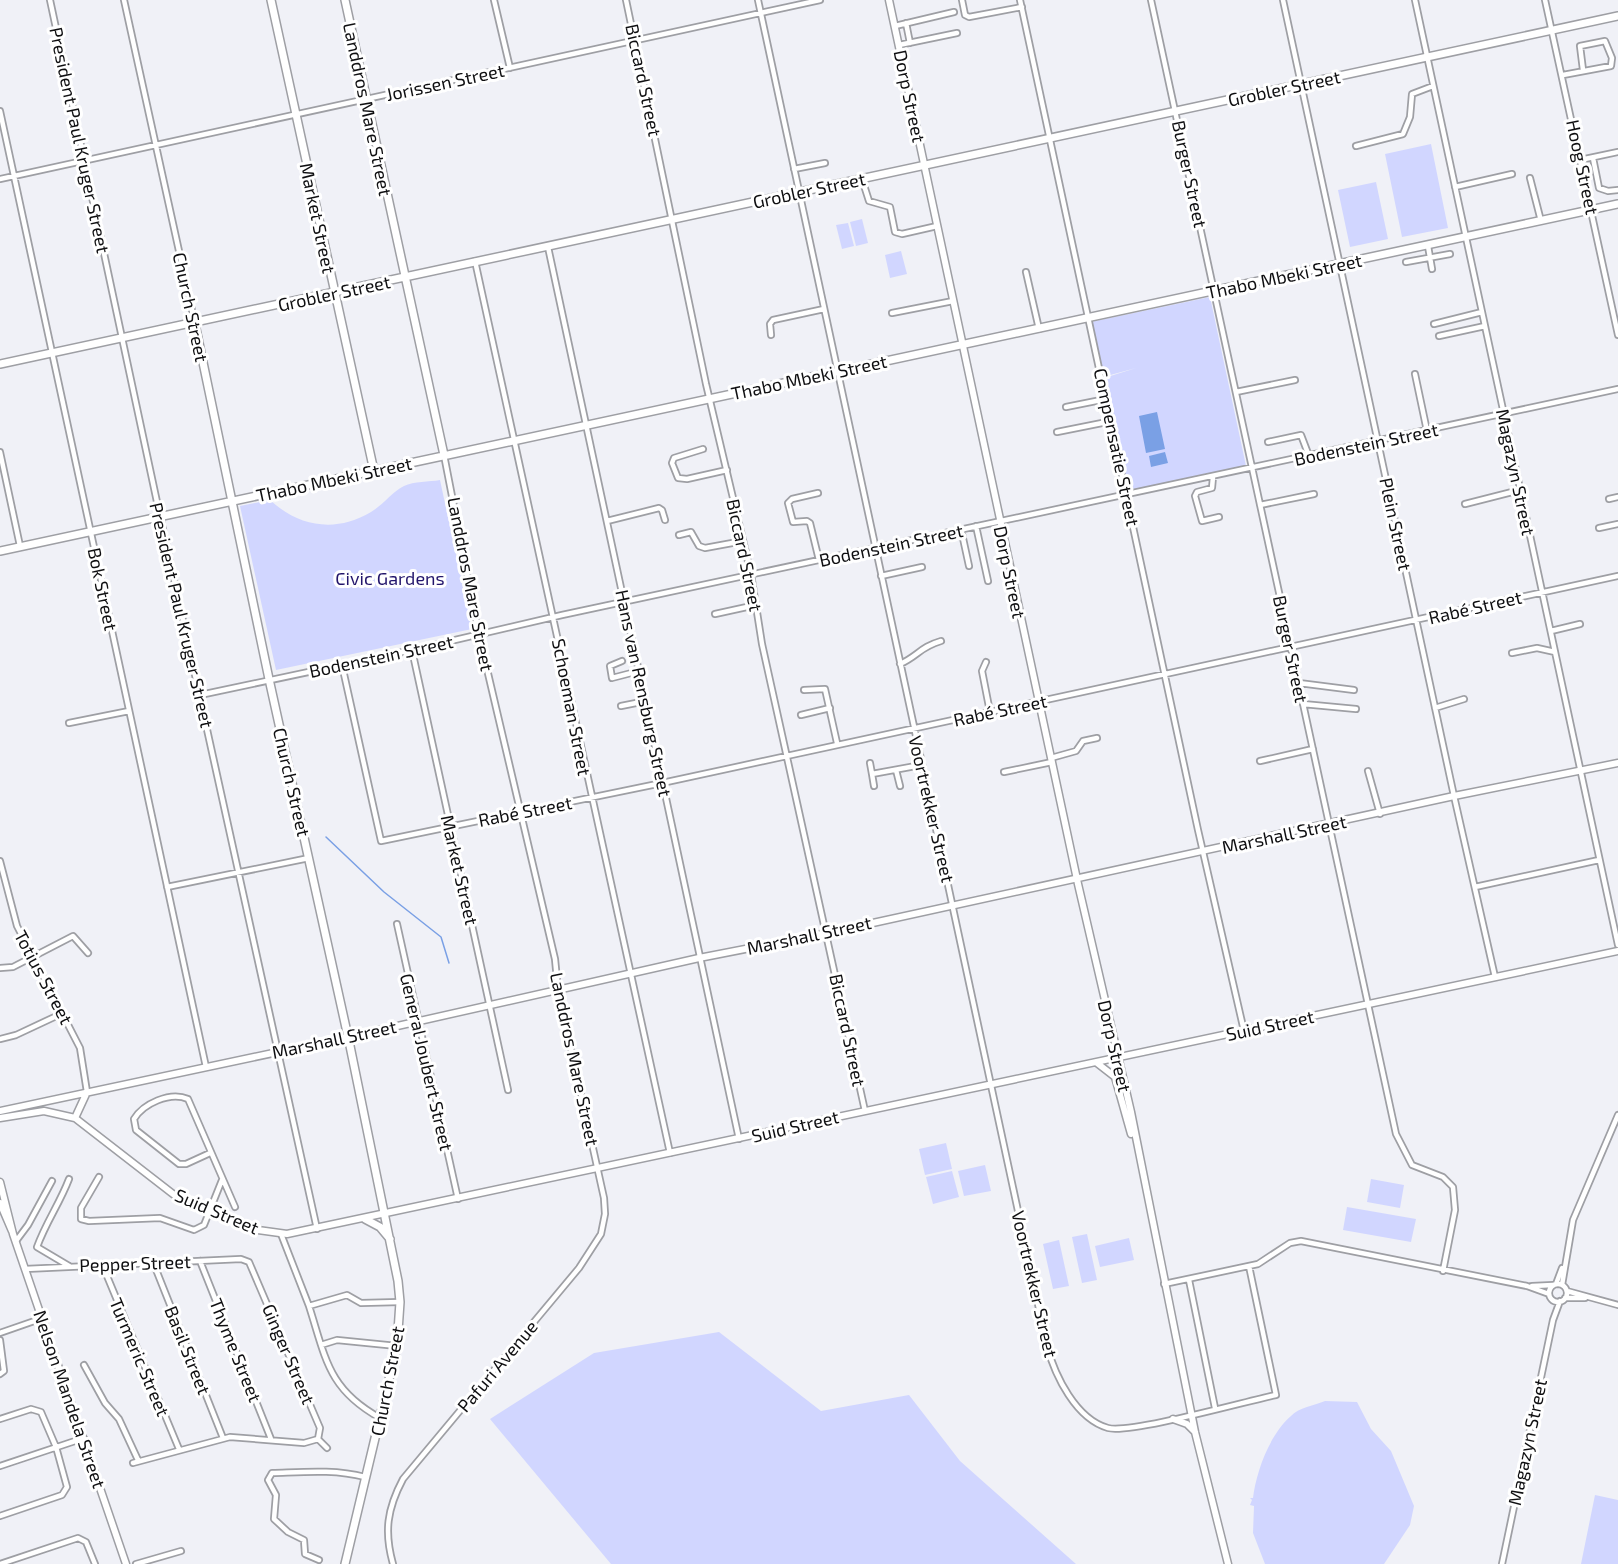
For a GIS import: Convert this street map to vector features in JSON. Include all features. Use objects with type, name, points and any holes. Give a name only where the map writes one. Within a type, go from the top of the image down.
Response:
[{"type":"main road","name":"Market Street","points":[[271,0],[294,114],[374,471]]},
{"type":"main road","name":"Landdros Mare Street","points":[[345,0],[444,455]]},
{"type":"main road","name":"Grobler Street","points":[[0,364],[195,324],[405,278],[475,260],[548,247],[1618,16]]},
{"type":"main road","name":"Thabo Mbeki Street","points":[[0,551],[586,425],[710,396],[723,396],[1618,204]]},
{"type":"main road","name":"Church Street","points":[[195,324],[269,680],[386,1215],[400,1302],[397,1346],[345,1564]]},
{"type":"main road","points":[[365,1219],[380,1227],[391,1241]]},
{"type":"street","name":"President Paul Kruger Street","points":[[50,0],[160,516],[317,1229]]},
{"type":"street","name":"Church Street","points":[[124,0],[195,324]]},
{"type":"street","points":[[494,0],[510,68]]},
{"type":"street","name":"Biccard Street","points":[[626,0],[865,1111]]},
{"type":"street","name":"Voortrekker Street","points":[[758,0],[1047,1346],[1064,1386],[1085,1413],[1108,1428],[1173,1419],[1276,1395],[1249,1266]]},
{"type":"street","name":"Jorissen Street","points":[[0,179],[820,0]]},
{"type":"street","name":"Dorp Street","points":[[889,0],[999,522],[1118,1058],[1195,1432],[1228,1564]]},
{"type":"street","points":[[962,0],[965,15],[969,17],[1022,7]]},
{"type":"street","name":"Compensatie Street","points":[[1020,0],[1203,852],[1244,1031]]},
{"type":"street","name":"Burger Street","points":[[1151,0],[1368,1004],[1401,1145],[1416,1168],[1443,1177],[1454,1187],[1455,1210],[1443,1271]]},
{"type":"street","name":"Plein Street","points":[[1283,0],[1454,796],[1496,976]]},
{"type":"street","name":"Magazyn Street","points":[[1415,0],[1618,945]]},
{"type":"street","name":"Hoog Street","points":[[1545,0],[1618,335]]},
{"type":"street","points":[[895,26],[954,12]]},
{"type":"street","points":[[906,23],[910,43]]},
{"type":"street","points":[[899,45],[957,33]]},
{"type":"street","points":[[1563,75],[1612,65],[1611,55],[1605,41],[1580,46],[1583,70]]},
{"type":"street","points":[[1356,146],[1403,134],[1410,117],[1412,93],[1433,86]]},
{"type":"street","name":"Bok Street","points":[[0,111],[206,1067]]},
{"type":"street","points":[[1581,160],[1618,152]]},
{"type":"street","points":[[1593,158],[1599,188],[1608,191],[1618,190]]},
{"type":"street","points":[[794,169],[825,163]]},
{"type":"street","points":[[1455,188],[1512,174]]},
{"type":"street","points":[[1530,178],[1541,221]]},
{"type":"street","points":[[862,179],[869,201],[890,207],[896,232],[902,234],[937,226]]},
{"type":"street","points":[[1428,246],[1432,269]]},
{"type":"street","name":"Hans van Rensburg Street","points":[[548,247],[699,958],[740,1139]]},
{"type":"street","points":[[1406,262],[1450,254]]},
{"type":"street","name":"Schoeman Street","points":[[475,260],[554,616],[590,798],[670,1153]]},
{"type":"street","points":[[1026,272],[1039,328]]},
{"type":"street","points":[[1611,301],[1618,298]]},
{"type":"street","points":[[892,314],[953,301]]},
{"type":"street","points":[[771,335],[770,324],[773,320],[824,309]]},
{"type":"street","points":[[1434,324],[1482,312]]},
{"type":"street","points":[[1439,336],[1485,326]]},
{"type":"street","points":[[1415,374],[1427,431]]},
{"type":"street","points":[[1236,392],[1295,380]]},
{"type":"street","name":"Bodenstein Street","points":[[200,695],[412,650],[554,616],[1618,389]]},
{"type":"street","points":[[1066,407],[1106,399]]},
{"type":"street","points":[[1057,432],[1112,421]]},
{"type":"street","points":[[1268,441],[1301,435],[1309,456]]},
{"type":"street","points":[[703,449],[674,458],[672,463],[678,478],[727,470]]},
{"type":"street","points":[[0,452],[20,546]]},
{"type":"street","name":"Landdros Mare Street","points":[[444,455],[479,635],[555,959],[558,990],[599,1168]]},
{"type":"street","points":[[1213,477],[1212,488],[1197,492],[1195,496],[1202,521],[1220,517]]},
{"type":"street","points":[[1465,504],[1520,490]]},
{"type":"street","points":[[818,493],[792,499],[788,503],[792,521],[810,523],[819,560]]},
{"type":"street","points":[[1260,505],[1314,494]]},
{"type":"street","points":[[1609,499],[1618,497]]},
{"type":"street","points":[[608,521],[659,508],[662,509],[665,520]]},
{"type":"street","points":[[1599,528],[1618,524]]},
{"type":"street","points":[[976,526],[988,581]]},
{"type":"street","points":[[961,529],[969,566]]},
{"type":"street","points":[[678,535],[691,532],[699,546],[705,548],[743,541]]},
{"type":"street","points":[[881,576],[922,567]]},
{"type":"street","name":"Rabé Street","points":[[342,665],[381,841],[662,783],[837,743],[1039,702],[1618,576]]},
{"type":"street","points":[[715,614],[756,605]]},
{"type":"street","points":[[1551,631],[1580,624]]},
{"type":"street","points":[[900,664],[915,656],[922,647],[941,641]]},
{"type":"street","points":[[1512,653],[1537,648],[1555,652]]},
{"type":"street","name":"Market Street","points":[[412,650],[508,1090]]},
{"type":"street","points":[[622,661],[610,666],[612,678],[639,671]]},
{"type":"street","points":[[986,662],[982,671],[990,712]]},
{"type":"street","points":[[1299,683],[1354,690]]},
{"type":"street","points":[[804,690],[816,687],[825,689],[837,743]]},
{"type":"street","points":[[1435,708],[1464,699]]},
{"type":"street","points":[[621,706],[646,701]]},
{"type":"street","points":[[1303,704],[1356,708]]},
{"type":"street","points":[[801,715],[830,708]]},
{"type":"street","points":[[69,723],[129,711]]},
{"type":"street","points":[[1004,772],[1052,760],[1076,751],[1083,741],[1097,738]]},
{"type":"street","points":[[1260,761],[1313,749]]},
{"type":"street","points":[[870,763],[874,786]]},
{"type":"street","name":"Marshall Street","points":[[0,1111],[348,1037],[699,958],[827,933],[1454,796],[1618,763]]},
{"type":"street","points":[[872,774],[921,765]]},
{"type":"street","points":[[896,770],[900,786]]},
{"type":"street","points":[[1368,771],[1380,814]]},
{"type":"street","points":[[167,887],[309,858]]},
{"type":"street","points":[[1475,887],[1599,860]]},
{"type":"street","name":"Totius Street","points":[[0,861],[15,922],[80,1048],[87,1092]]},
{"type":"street","name":"General Joubert Street","points":[[396,924],[458,1199]]},
{"type":"street","points":[[0,968],[9,968],[73,936],[88,953]]},
{"type":"street","name":"Suid Street","points":[[0,1118],[44,1111],[75,1118],[165,1188],[258,1230],[281,1234],[386,1215],[1618,951]]},
{"type":"street","points":[[0,1039],[16,1035],[63,1013]]},
{"type":"street","name":"Dorp Street","points":[[1097,1063],[1115,1077],[1127,1124],[1135,1143]]},
{"type":"street","points":[[75,1118],[87,1092]]},
{"type":"street","points":[[210,1153],[186,1164],[179,1164],[136,1130],[134,1119],[146,1105],[184,1097],[191,1103],[210,1153],[235,1207]]},
{"type":"street","points":[[1618,1115],[1578,1206],[1562,1285],[1567,1291],[1618,1305]]},
{"type":"street","name":"Pafuri Avenue","points":[[393,1564],[387,1523],[394,1497],[403,1479],[579,1268],[597,1242],[605,1214],[599,1168]]},
{"type":"street","points":[[99,1177],[80,1212],[79,1216],[84,1221],[160,1218],[198,1230],[204,1226],[222,1180]]},
{"type":"street","points":[[69,1179],[59,1206],[48,1220],[37,1247],[69,1266]]},
{"type":"street","points":[[14,1237],[28,1224],[52,1181]]},
{"type":"street","name":"Nelson Mandela Street","points":[[0,1182],[14,1237]]},
{"type":"street","name":"Nelson Mandela Street","points":[[0,1203],[43,1318],[126,1564]]},
{"type":"street","points":[[281,1234],[309,1306],[332,1376],[359,1406],[380,1418]]},
{"type":"street","points":[[1164,1284],[1263,1262],[1290,1243],[1301,1241],[1527,1286],[1549,1294],[1553,1300],[1591,1299]]},
{"type":"street","name":"Pepper Street","points":[[25,1269],[102,1264],[245,1260]]},
{"type":"street","name":"Ginger Street","points":[[245,1260],[252,1265],[320,1428],[318,1439]]},
{"type":"street","name":"Thyme Street","points":[[200,1261],[271,1439]]},
{"type":"street","name":"Basil Street","points":[[153,1262],[223,1438]]},
{"type":"street","points":[[1549,1294],[1565,1263]]},
{"type":"street","name":"Turmeric Street","points":[[102,1264],[179,1449]]},
{"type":"street","points":[[1189,1280],[1215,1408]]},
{"type":"street","points":[[1527,1286],[1562,1285]]},
{"type":"street","points":[[1565,1298],[1567,1291]]},
{"type":"street","points":[[309,1306],[347,1295],[361,1303],[400,1302]]},
{"type":"street","name":"Magazyn Street","points":[[1553,1300],[1553,1320]]},
{"type":"street","name":"Magazyn Street","points":[[1502,1564],[1553,1320],[1560,1301]]},
{"type":"street","points":[[0,1333],[43,1318]]},
{"type":"street","points":[[0,1340],[5,1367],[0,1374]]},
{"type":"street","points":[[321,1345],[337,1340],[397,1346]]},
{"type":"street","points":[[84,1365],[105,1403],[119,1419],[135,1461],[223,1438],[271,1439],[304,1443],[318,1439],[327,1448]]},
{"type":"street","points":[[0,1419],[37,1409],[41,1412],[56,1447],[67,1482],[65,1493],[0,1516]]},
{"type":"street","points":[[1173,1419],[1187,1424],[1195,1432]]},
{"type":"street","points":[[0,1466],[84,1438]]},
{"type":"street","points":[[319,1560],[305,1554],[304,1540],[288,1532],[274,1519],[276,1495],[268,1480],[272,1473],[319,1471],[348,1473],[365,1478]]},
{"type":"street","points":[[0,1564],[78,1538],[86,1542],[95,1564]]},
{"type":"street","points":[[136,1564],[181,1551]]},
{"type":"green space","points":[[1431,144],[1448,228],[1402,237],[1385,154]]},
{"type":"green space","points":[[1376,182],[1388,239],[1350,247],[1338,190]]},
{"type":"green space","points":[[862,219],[868,243],[856,246],[850,222]]},
{"type":"green space","points":[[848,223],[854,246],[842,249],[836,225]]},
{"type":"green space","points":[[901,251],[907,274],[890,278],[885,255]]},
{"type":"green space","points":[[1210,297],[1246,466],[1129,492],[1104,378],[1136,368],[1103,377],[1091,322]]},
{"type":"green space","name":"Civic Gardens","points":[[440,480],[472,629],[276,670],[240,506],[270,500],[281,509],[305,521],[331,525],[358,519],[380,506],[408,484]]},
{"type":"green space","points":[[946,1143],[952,1169],[925,1175],[919,1149]]},
{"type":"green space","points":[[985,1165],[991,1191],[964,1196],[958,1171]]},
{"type":"green space","points":[[952,1171],[959,1197],[933,1204],[926,1177]]},
{"type":"green space","points":[[1371,1179],[1404,1185],[1400,1208],[1367,1202]]},
{"type":"green space","points":[[1347,1207],[1416,1219],[1411,1242],[1343,1230]]},
{"type":"green space","points":[[1087,1234],[1097,1280],[1082,1283],[1072,1237]]},
{"type":"green space","points":[[1129,1238],[1134,1260],[1100,1267],[1095,1246]]},
{"type":"green space","points":[[1059,1240],[1069,1286],[1053,1289],[1043,1244]]},
{"type":"green space","points":[[719,1332],[821,1411],[909,1395],[960,1461],[1076,1564],[611,1564],[490,1419],[594,1353]]},
{"type":"green space","points":[[1325,1401],[1357,1402],[1371,1429],[1391,1451],[1414,1506],[1410,1525],[1384,1564],[1265,1564],[1253,1533],[1254,1506],[1250,1505],[1252,1500],[1250,1498],[1253,1498],[1265,1455],[1276,1433],[1294,1413]]},
{"type":"green space","points":[[1595,1495],[1618,1500],[1618,1564],[1581,1564]]},
{"type":"water","points":[[1157,412],[1165,449],[1146,453],[1139,416]]},
{"type":"water","points":[[1165,452],[1168,463],[1151,467],[1149,456]]},
{"type":"waterway","points":[[326,837],[384,892],[441,937],[449,963]]}]
